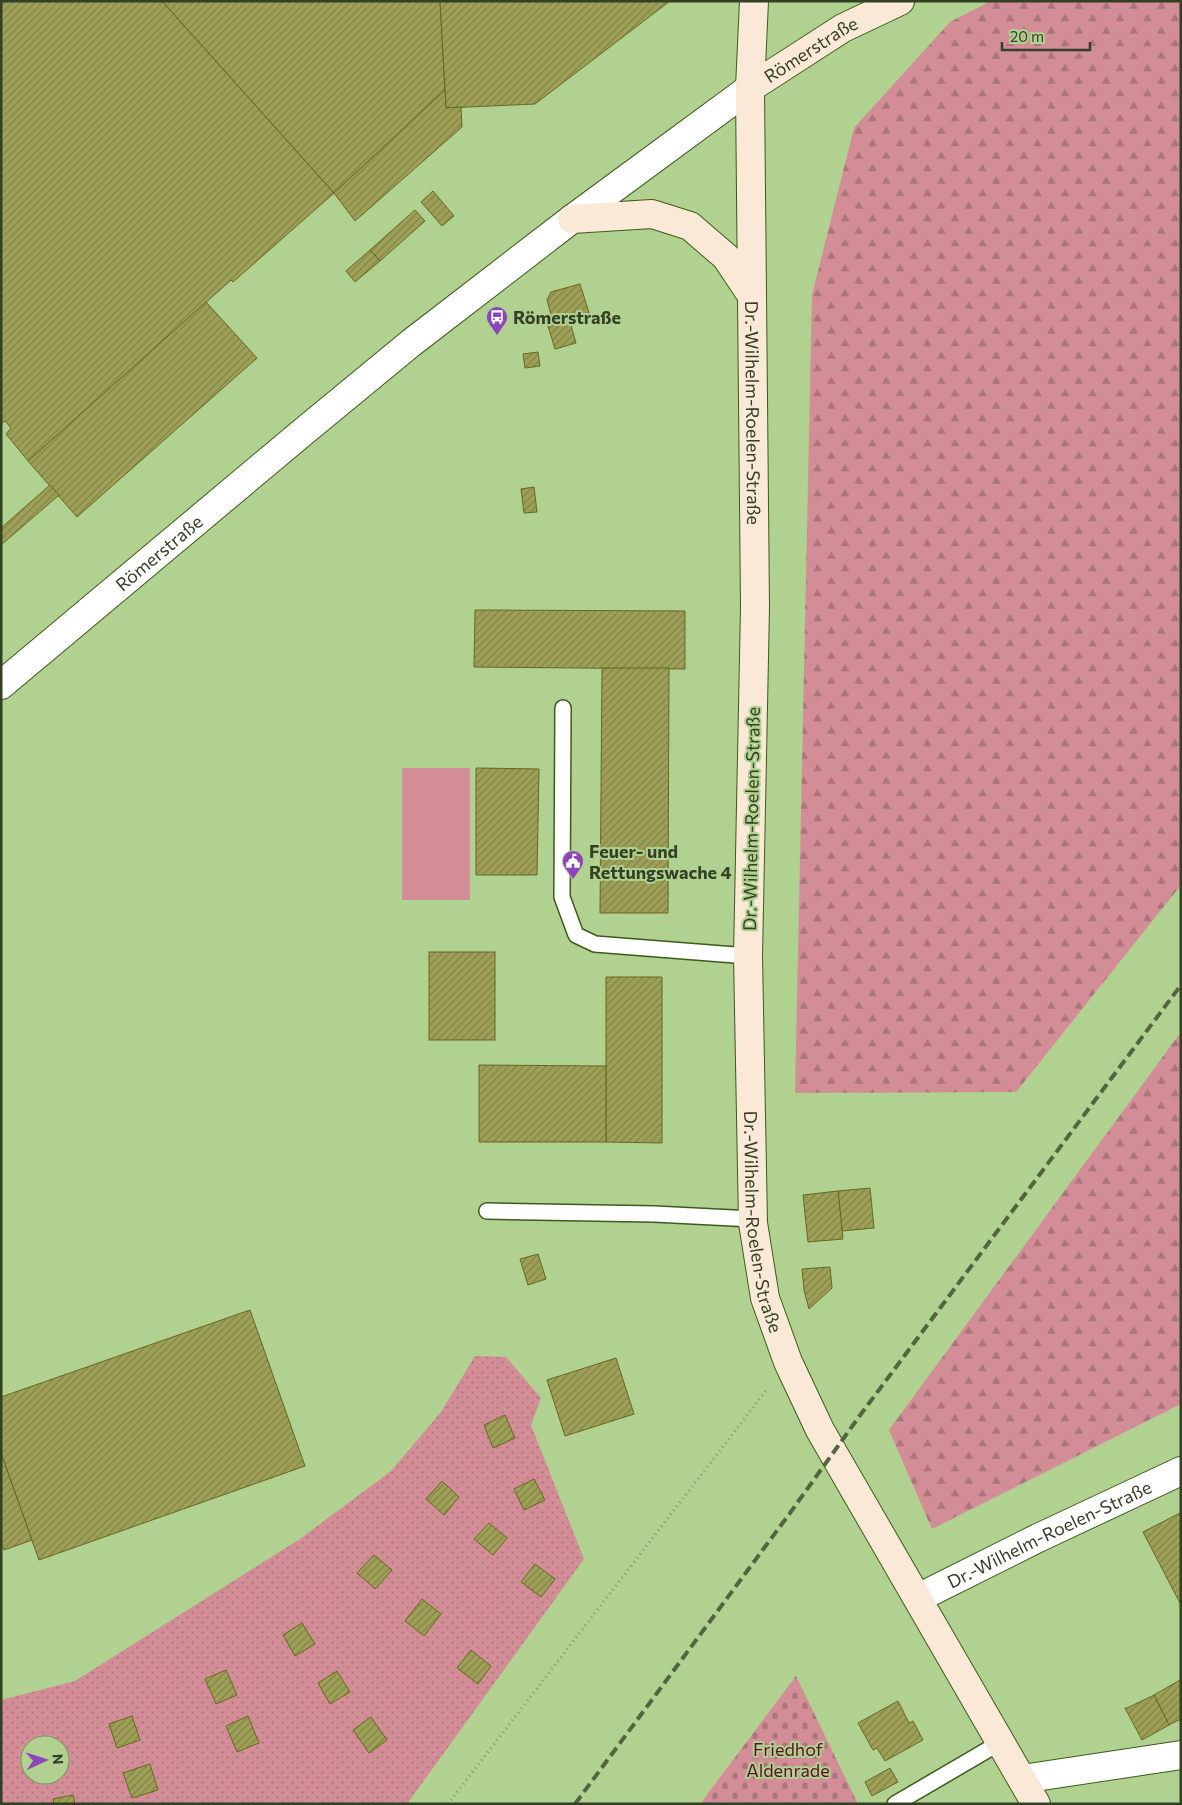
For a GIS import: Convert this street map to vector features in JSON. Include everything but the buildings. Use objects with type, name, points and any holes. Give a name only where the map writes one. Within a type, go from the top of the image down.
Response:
[{"type":"main road","name":"Dr.-Wilhelm-Roelen-Straße","points":[[754,1],[750,88],[755,607],[748,956],[754,1219],[765,1298],[788,1362],[820,1430],[1036,1804]]},
{"type":"main road","name":"Römerstraße","points":[[750,88],[843,28],[900,1]]},
{"type":"main road","points":[[572,218],[652,214],[690,226],[726,257],[752,296]]},
{"type":"street","name":"Römerstraße","points":[[1,685],[365,381],[572,218],[750,88]]},
{"type":"street","name":"Dr.-Wilhelm-Roelen-Straße","points":[[918,1598],[1038,1538],[1181,1471]]},
{"type":"street","points":[[1022,1779],[1181,1755]]},
{"type":"lane","points":[[563,708],[562,898],[576,935],[595,944],[748,956]]},
{"type":"lane","points":[[487,1211],[654,1214],[754,1219]]},
{"type":"lane","points":[[895,1804],[1001,1742]]},
{"type":"path","points":[[448,1804],[788,1362]]},
{"type":"green space","points":[[991,1],[1181,1],[1181,885],[1016,1092],[795,1093],[812,295],[854,128],[950,22]]},
{"type":"green space","points":[[402,768],[470,768],[470,900],[402,900]]},
{"type":"green space","points":[[1181,1032],[1181,1404],[932,1529],[889,1430]]},
{"type":"green space","points":[[475,1356],[506,1357],[541,1398],[531,1425],[584,1559],[407,1804],[1,1804],[1,1700],[75,1681],[300,1539],[391,1471],[441,1412]]},
{"type":"green space","name":"Friedhof Aldenrade","points":[[796,1676],[858,1804],[700,1804]]},
{"type":"railway","points":[[575,1804],[861,1414],[1181,985]]},
{"type":"place","name":"Römerstraße","points":[[497,336]]},
{"type":"place","name":"Feuer- und Rettungswache 4","points":[[573,880]]}]
